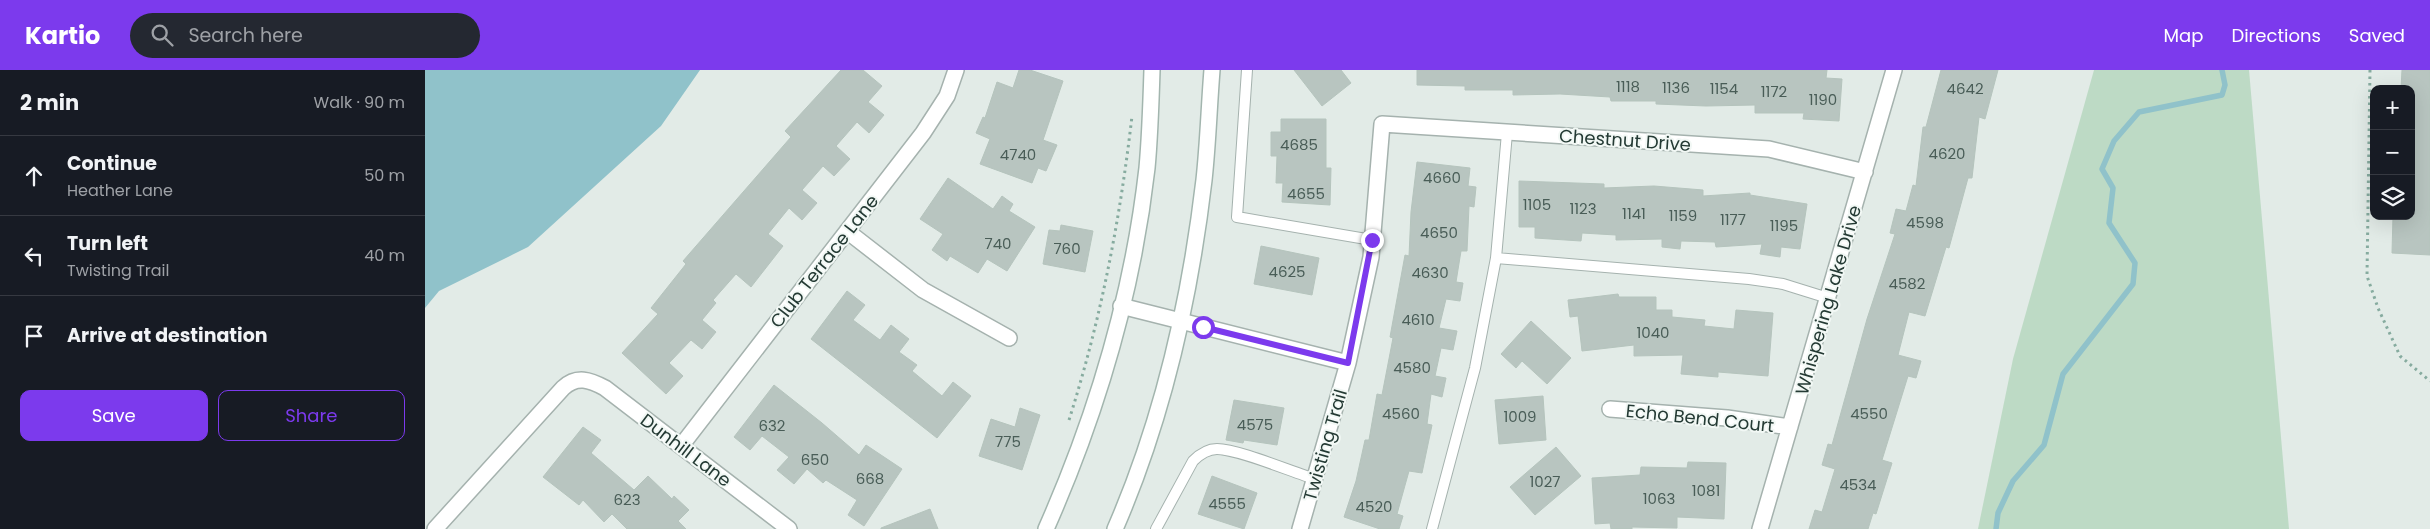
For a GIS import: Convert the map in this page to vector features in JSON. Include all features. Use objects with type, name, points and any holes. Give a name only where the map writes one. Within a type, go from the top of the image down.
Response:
[{"type":"street","name":"Club Terrace Lane","points":[[681,446],[923,133],[947,96],[956,70]]},
{"type":"street","points":[[1046,529],[1067,483],[1085,430],[1121,306],[1139,224],[1147,168],[1152,70]]},
{"type":"street","points":[[1115,529],[1155,419],[1182,322],[1204,178],[1212,70]]},
{"type":"street","name":"Whispering Lake Drive","points":[[1760,529],[1894,70]]},
{"type":"street","name":"Twisting Trail","points":[[1300,529],[1348,363],[1372,240],[1382,124]]},
{"type":"street","name":"Chestnut Drive","points":[[1382,124],[1769,149],[1865,172]]},
{"type":"street","points":[[847,231],[923,290],[1009,338]]},
{"type":"street","points":[[1121,306],[1348,363]]},
{"type":"street","name":"Dunhill Lane","points":[[435,529],[563,388],[570,381],[580,379],[593,382],[605,388],[789,529]]},
{"type":"street","name":"Echo Bend Court","points":[[1610,409],[1727,418],[1790,427]]},
{"type":"lane","points":[[1247,70],[1237,216],[1372,240]]},
{"type":"lane","points":[[1432,529],[1475,368],[1496,258],[1507,133]]},
{"type":"lane","points":[[1496,258],[1749,279],[1783,284],[1828,298]]},
{"type":"lane","points":[[1156,529],[1193,461],[1201,454],[1215,448],[1245,456],[1315,480]]},
{"type":"path","points":[[2370,70],[2367,276],[2377,308],[2400,356],[2430,381]]},
{"type":"path","points":[[1067,427],[1084,374],[1107,280],[1124,187],[1132,111]]},
{"type":"green space","points":[[2094,70],[2249,70],[2289,529],[1978,529],[2013,359]]},
{"type":"water","points":[[425,70],[700,70],[661,126],[528,247],[439,291],[425,308]]},
{"type":"building","points":[[841,70],[863,70],[882,86],[868,102],[884,115],[869,133],[857,122],[836,146],[850,159],[834,176],[823,166],[802,190],[817,203],[802,220],[789,208],[768,234],[783,246],[751,287],[736,274],[713,300],[716,303],[702,320],[716,332],[702,349],[691,340],[669,363],[683,376],[666,394],[622,353],[658,314],[651,308],[686,264],[683,261],[791,137],[785,131]]},
{"type":"building","points":[[1019,70],[1030,70],[1063,81],[1043,140],[1057,145],[1046,171],[1038,168],[1032,183],[980,164],[990,139],[976,133],[983,117],[985,118],[997,82],[1013,88]]},
{"type":"building","points":[[1294,70],[1341,70],[1351,83],[1322,106]]},
{"type":"building","points":[[1417,70],[1827,70],[1826,78],[1842,79],[1839,121],[1803,119],[1804,113],[1755,113],[1755,105],[1656,104],[1656,101],[1611,101],[1610,97],[1560,94],[1513,95],[1513,90],[1465,90],[1465,86],[1417,85]]},
{"type":"building","points":[[1941,70],[1998,70],[1985,119],[1979,117],[1972,178],[1968,178],[1949,248],[1946,247],[1925,316],[1909,312],[1898,355],[1921,361],[1916,378],[1908,376],[1882,460],[1892,463],[1876,514],[1873,513],[1868,529],[1809,529],[1815,510],[1822,512],[1835,469],[1822,465],[1828,444],[1832,445],[1867,319],[1895,234],[1890,233],[1896,209],[1906,211],[1913,185],[1916,186],[1923,127],[1926,127]]},
{"type":"building","points":[[2402,70],[2430,70],[2430,255],[2392,253],[2393,220],[2415,220],[2415,85],[2401,85]]},
{"type":"building","points":[[1281,119],[1326,119],[1326,168],[1331,168],[1330,205],[1282,202],[1283,183],[1276,183],[1277,156],[1271,156],[1271,132],[1281,132]]},
{"type":"building","points":[[1417,162],[1470,168],[1468,186],[1476,187],[1474,207],[1469,206],[1467,251],[1461,251],[1456,282],[1463,283],[1460,301],[1446,299],[1439,328],[1457,331],[1453,350],[1441,348],[1435,376],[1446,378],[1442,397],[1431,394],[1427,424],[1432,425],[1422,473],[1409,471],[1397,514],[1403,516],[1399,529],[1380,529],[1344,517],[1356,481],[1365,440],[1369,440],[1377,394],[1382,395],[1393,338],[1390,337],[1405,255],[1409,256],[1411,212]]},
{"type":"building","points":[[948,178],[993,209],[1002,196],[1013,204],[1009,211],[1035,227],[1007,271],[987,259],[978,273],[950,256],[947,261],[932,250],[943,234],[920,219]]},
{"type":"building","points":[[1519,181],[1604,184],[1604,188],[1654,186],[1703,190],[1703,196],[1750,193],[1750,195],[1807,204],[1800,249],[1781,247],[1780,257],[1760,254],[1762,244],[1716,247],[1715,242],[1681,241],[1680,249],[1662,247],[1662,239],[1616,240],[1616,235],[1582,233],[1581,241],[1535,238],[1535,227],[1519,227]]},
{"type":"building","points":[[1061,225],[1093,231],[1085,272],[1043,264],[1049,230],[1060,231]]},
{"type":"building","points":[[1261,246],[1319,258],[1312,295],[1254,284]]},
{"type":"building","points":[[847,291],[865,305],[853,320],[880,340],[891,325],[909,339],[899,352],[917,365],[912,371],[942,396],[953,382],[971,396],[937,438],[811,339]]},
{"type":"building","points":[[1618,294],[1619,297],[1656,297],[1656,310],[1672,310],[1672,317],[1705,320],[1704,326],[1734,329],[1736,310],[1773,313],[1768,376],[1718,372],[1718,377],[1681,374],[1683,355],[1634,356],[1634,345],[1582,351],[1578,316],[1570,317],[1568,300]]},
{"type":"building","points":[[1531,321],[1571,358],[1547,384],[1522,361],[1516,368],[1501,354]]},
{"type":"building","points":[[774,385],[859,455],[866,445],[902,469],[864,526],[848,515],[857,500],[826,480],[823,483],[807,469],[794,484],[777,470],[789,457],[762,436],[750,450],[734,437]]},
{"type":"building","points":[[1543,396],[1546,440],[1499,444],[1495,400]]},
{"type":"building","points":[[1234,400],[1284,408],[1277,445],[1244,440],[1243,443],[1226,440]]},
{"type":"building","points":[[1020,408],[1040,415],[1022,470],[979,456],[991,419],[1015,427]]},
{"type":"building","points":[[583,427],[601,440],[591,453],[634,490],[648,476],[672,499],[674,496],[689,510],[678,521],[686,529],[627,529],[612,514],[604,522],[583,500],[579,505],[543,477]]},
{"type":"building","points":[[1556,447],[1581,476],[1535,515],[1510,487]]},
{"type":"building","points":[[1688,462],[1726,463],[1724,519],[1677,517],[1677,528],[1632,527],[1632,529],[1611,529],[1610,523],[1595,524],[1592,478],[1640,475],[1641,467],[1687,468]]},
{"type":"building","points":[[1212,476],[1257,493],[1244,529],[1198,514]]},
{"type":"building","points":[[930,509],[938,529],[881,529],[881,528]]},
{"type":"waterway","points":[[1996,529],[1998,513],[2013,481],[2044,445],[2063,374],[2133,284],[2135,263],[2109,223],[2113,188],[2102,169],[2114,141],[2139,112],[2222,95],[2225,85],[2222,70]]},
{"type":"route","points":[[1203,327],[1348,363],[1371,257],[1372,240]]}]
